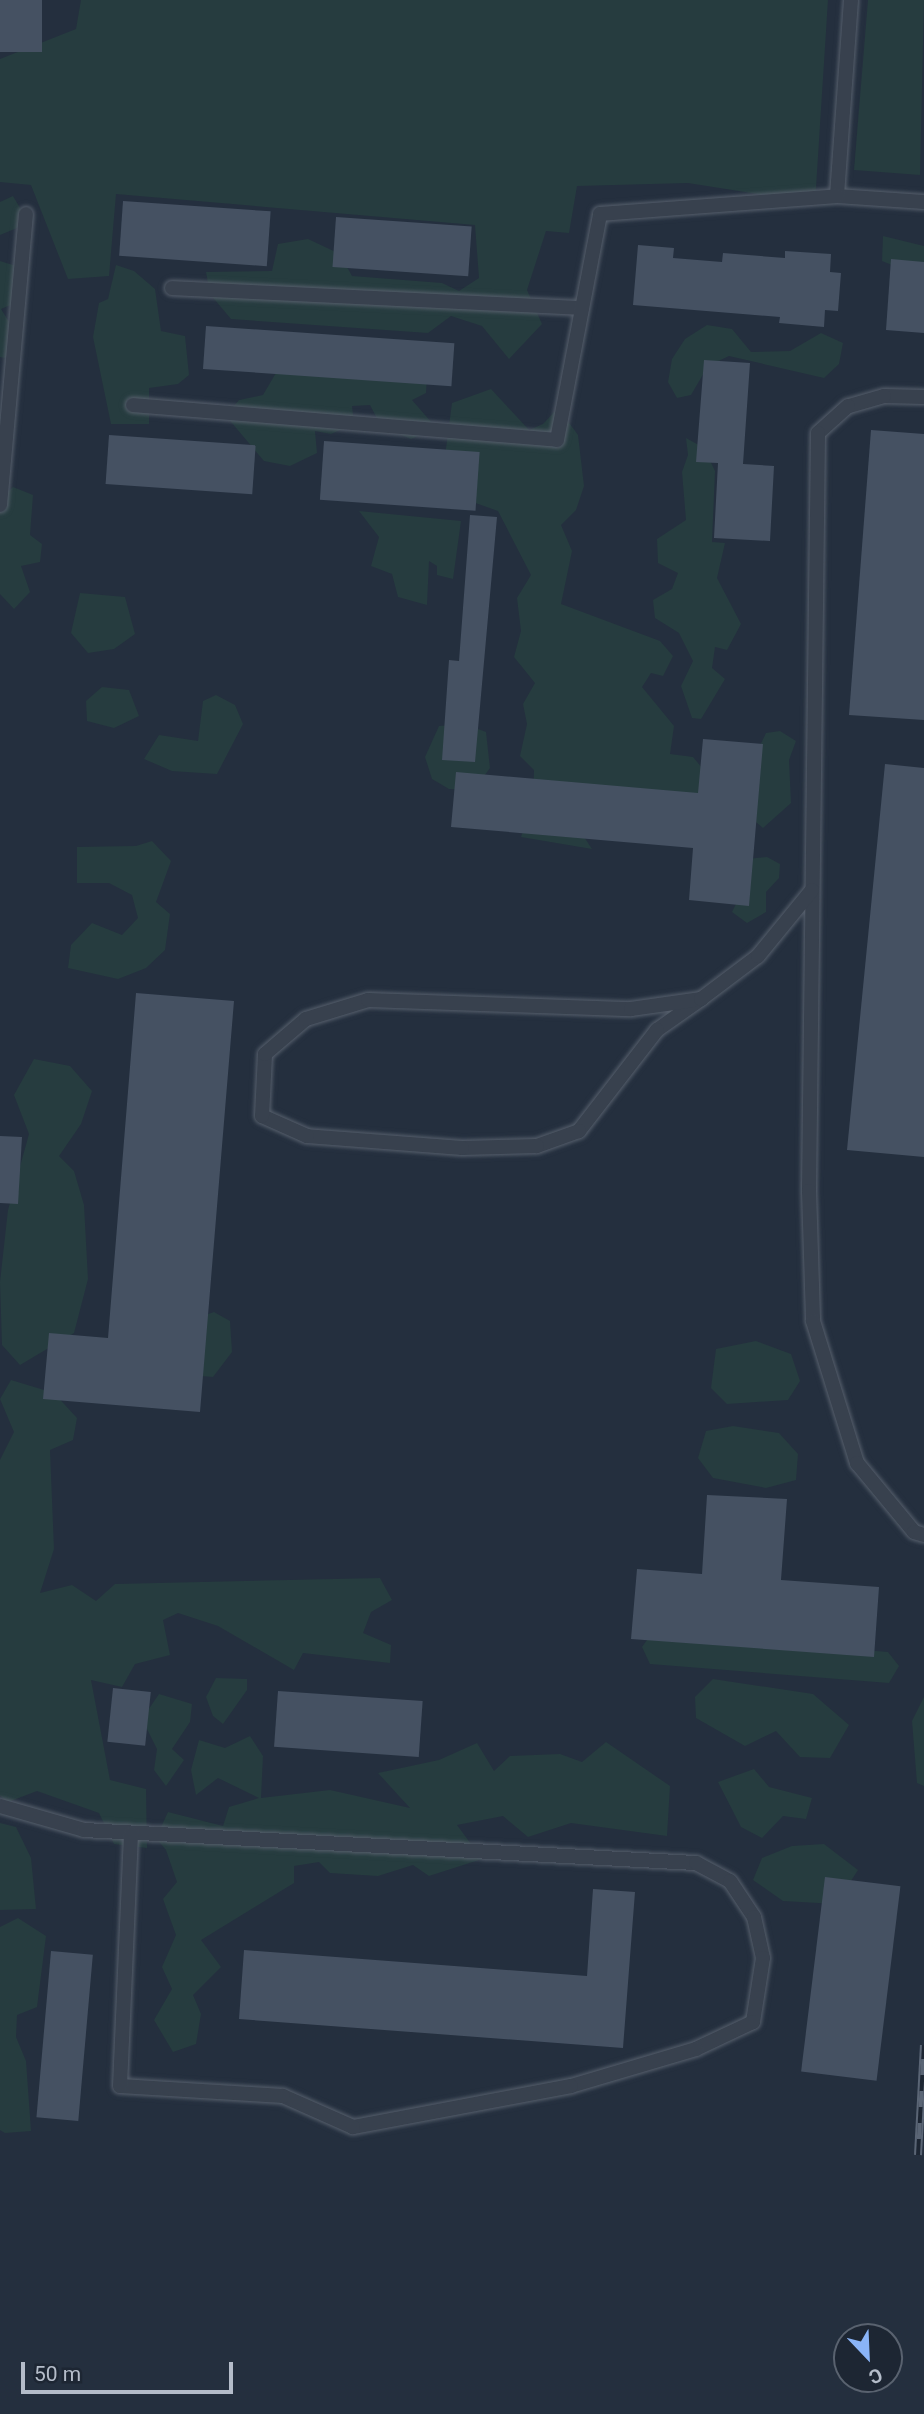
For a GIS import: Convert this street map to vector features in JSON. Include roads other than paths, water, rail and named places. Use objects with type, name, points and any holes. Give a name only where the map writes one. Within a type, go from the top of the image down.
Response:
[{"type":"lane","points":[[837,196],[851,0]]},
{"type":"lane","points":[[133,405],[557,440],[600,215],[837,196],[924,202]]},
{"type":"lane","points":[[0,505],[6,376],[26,214]]},
{"type":"lane","points":[[172,288],[582,308]]},
{"type":"lane","points":[[924,397],[884,396],[848,406],[818,433],[811,890],[813,1321],[857,1463],[914,1532],[924,1535]]},
{"type":"lane","points":[[701,999],[631,1009],[368,1000],[306,1019],[265,1054],[262,1116],[307,1136],[462,1148],[537,1146],[579,1131],[657,1030],[701,999],[758,956],[811,890]]},
{"type":"lane","points":[[0,1805],[84,1830],[696,1863],[730,1881],[754,1917],[763,1958],[753,2022],[696,2049],[571,2086],[353,2127],[283,2095],[120,2086],[131,1833]]},
{"type":"railway","points":[[918,2155],[924,2045]]}]
